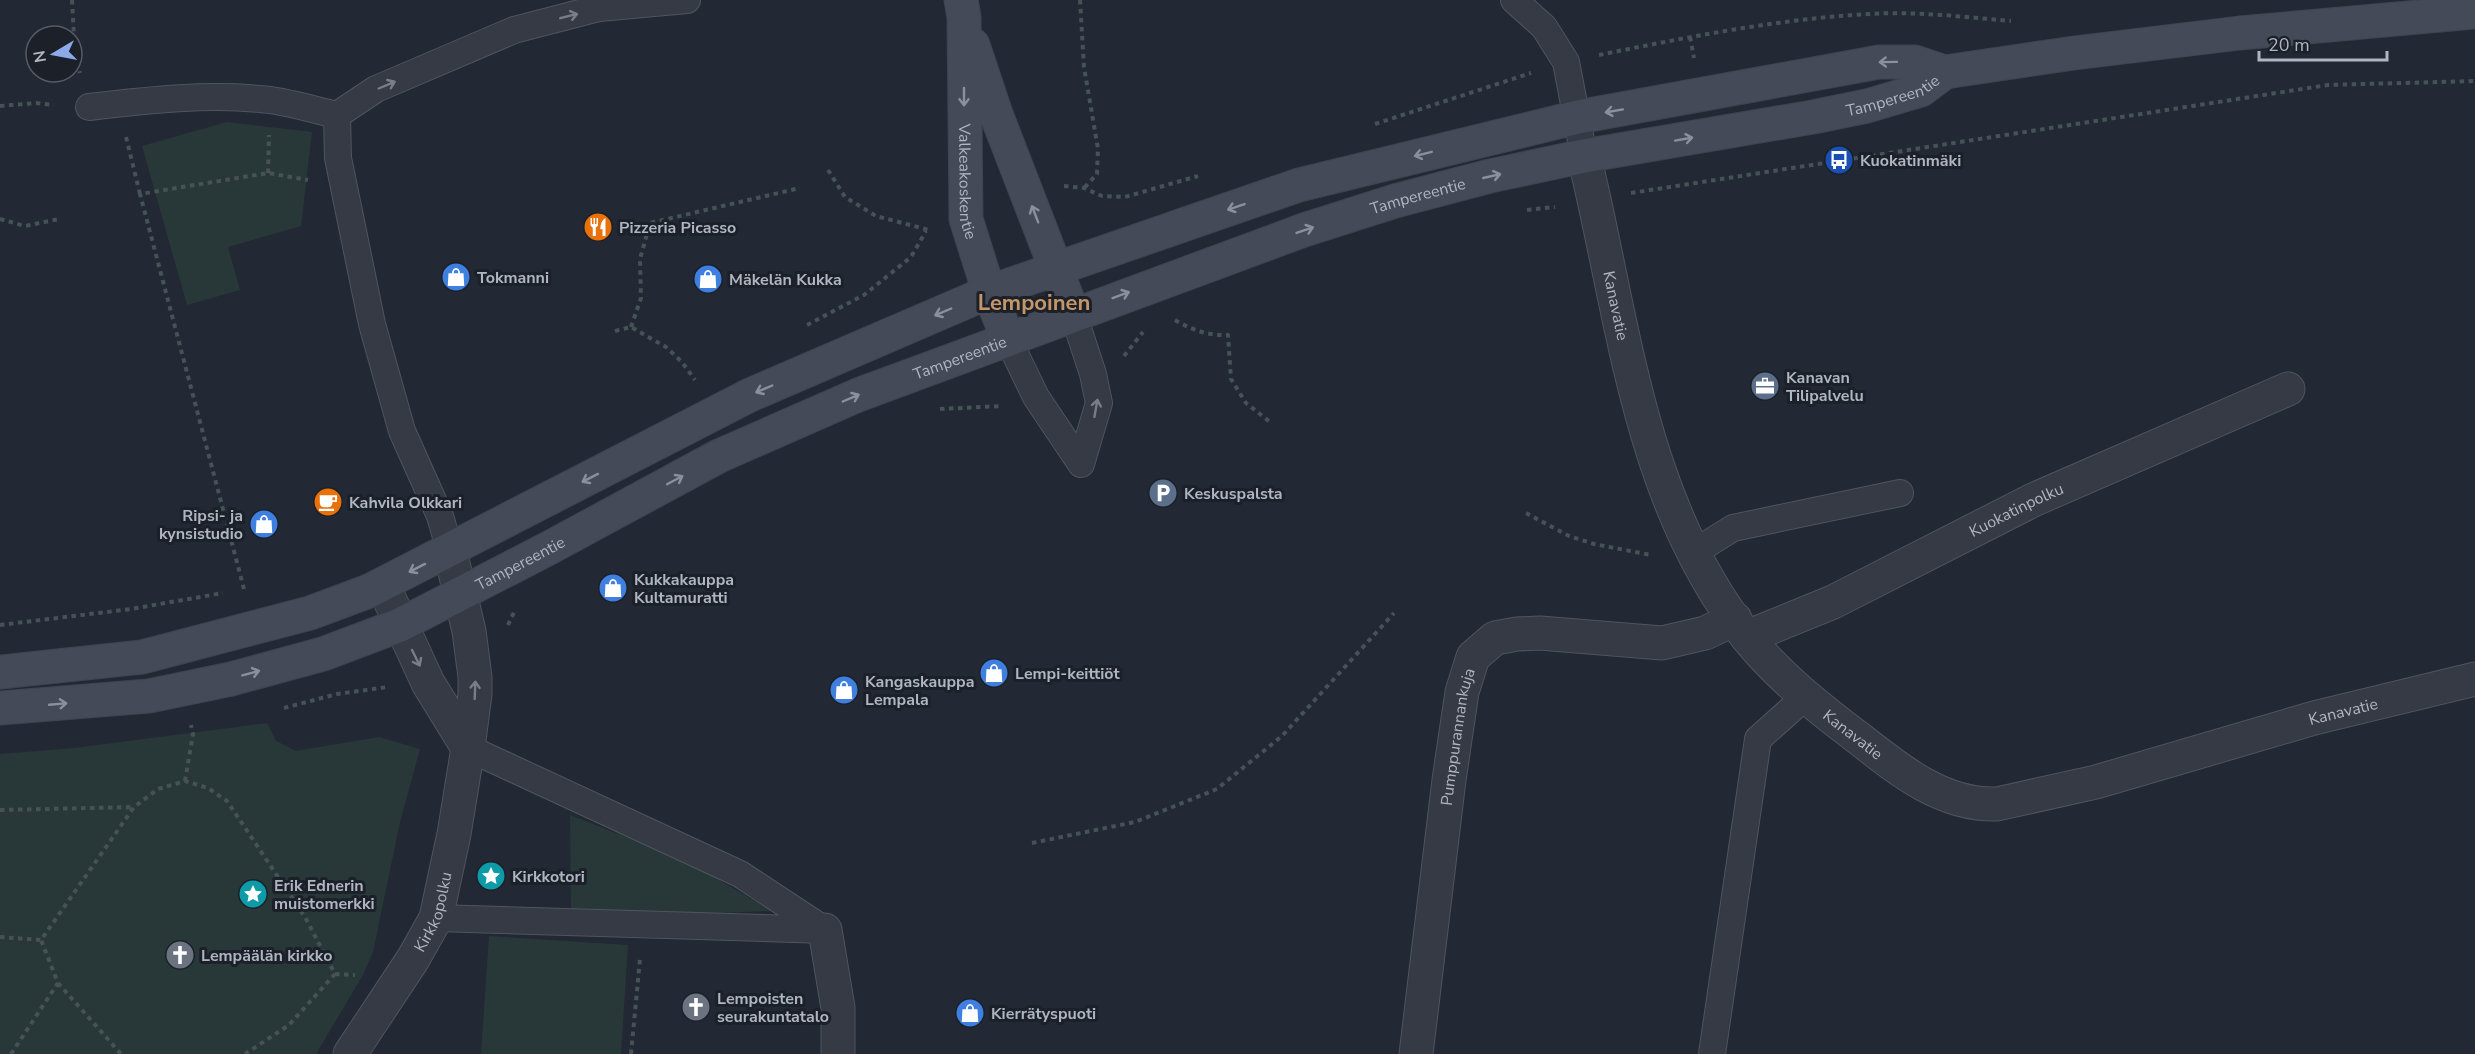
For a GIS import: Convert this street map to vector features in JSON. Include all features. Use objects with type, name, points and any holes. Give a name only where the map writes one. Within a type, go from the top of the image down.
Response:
[{"type":"main road","name":"Valkeakoskentie","points":[[962,9],[996,114],[1073,313]]},
{"type":"main road","name":"Valkeakoskentie","points":[[962,9],[966,219],[989,292],[1008,339]]},
{"type":"main road","name":"Tampereentie","points":[[0,672],[142,657],[310,613],[383,585],[750,395],[989,292],[1299,185],[1578,117],[1879,62],[1915,62],[1945,72],[2074,53],[2216,36],[2475,12]]},
{"type":"main road","name":"Tampereentie","points":[[0,708],[149,696],[231,679],[324,654],[400,625],[461,595],[720,456],[858,395],[1073,313],[1304,230],[1395,201],[1490,176],[1584,156],[1867,106],[1921,90],[1945,72]]},
{"type":"street","name":"Kanavatie","points":[[1584,156],[1595,198],[1628,360],[1652,449],[1671,503],[1693,553],[1741,628],[1804,697],[1900,771],[1946,796],[1990,805],[2036,797],[2096,782],[2314,718],[2475,679]]},
{"type":"street","name":"Kuokatinpolku","points":[[1741,628],[1833,602],[2033,500],[2288,389]]},
{"type":"street","name":"Kirkkopolku","points":[[350,1054],[413,959],[436,918],[454,834],[476,694],[469,631],[450,551]]},
{"type":"street","points":[[383,585],[428,683],[468,748]]},
{"type":"street","name":"Pumppurannankuja","points":[[1416,1054],[1449,780],[1462,692],[1473,657],[1494,638],[1517,634],[1540,633],[1662,643],[1705,633],[1741,628]]},
{"type":"street","points":[[825,930],[838,1008],[838,1054]]},
{"type":"lane","points":[[90,107],[240,98],[271,101],[337,115],[376,89],[514,30],[599,8],[687,0]]},
{"type":"lane","points":[[1515,0],[1544,27],[1566,62],[1584,156]]},
{"type":"lane","points":[[337,115],[338,158],[372,324],[402,430],[441,516],[450,551]]},
{"type":"lane","points":[[1008,339],[1036,397],[1080,464],[1099,403],[1093,374],[1073,313]]},
{"type":"lane","points":[[1693,553],[1733,528],[1900,492]]},
{"type":"lane","points":[[1712,1054],[1758,739],[1804,697]]},
{"type":"lane","points":[[468,748],[740,874],[825,930]]},
{"type":"lane","points":[[436,918],[825,930]]},
{"type":"path","points":[[0,106],[36,104],[90,107],[75,56],[72,0]]},
{"type":"path","points":[[1080,0],[1084,67],[1098,149],[1097,174],[1084,188]]},
{"type":"path","points":[[1367,126],[1566,62],[1753,26],[1869,14],[1916,13],[2017,21]]},
{"type":"path","points":[[1525,211],[1547,209],[1595,198],[2328,85],[2475,81]]},
{"type":"path","points":[[118,104],[244,589]]},
{"type":"path","points":[[828,170],[845,197],[876,216],[926,231],[966,219]]},
{"type":"path","points":[[140,194],[268,173],[344,187]]},
{"type":"path","points":[[1029,197],[1064,185],[1084,188],[1102,196],[1125,197],[1202,175]]},
{"type":"path","points":[[631,327],[641,298],[640,259],[650,223],[800,188]]},
{"type":"path","points":[[0,219],[26,226],[59,219]]},
{"type":"path","points":[[1173,319],[1190,329],[1216,336],[1228,335],[1231,379],[1246,403],[1270,422]]},
{"type":"path","points":[[1093,374],[1116,365],[1138,341],[1148,325]]},
{"type":"path","points":[[615,331],[631,327],[666,347],[682,362],[697,384]]},
{"type":"path","points":[[934,410],[1010,405],[1036,397]]},
{"type":"path","points":[[1526,513],[1569,536],[1594,544],[1659,556]]},
{"type":"path","points":[[0,625],[131,609],[255,586]]},
{"type":"path","points":[[1032,843],[1135,822],[1217,789],[1282,735],[1394,613]]},
{"type":"path","points":[[185,781],[193,734],[191,723]]},
{"type":"path","points":[[41,940],[134,807],[158,789],[185,781],[208,788],[227,801],[305,917],[335,974]]},
{"type":"path","points":[[0,810],[134,807]]},
{"type":"path","points":[[631,1054],[642,926]]},
{"type":"path","points":[[0,937],[41,940]]},
{"type":"path","points":[[41,940],[58,984],[121,1054]]},
{"type":"path","points":[[245,1054],[289,1025],[335,974],[363,975]]},
{"type":"path","points":[[11,1054],[58,984]]},
{"type":"shaded area","points":[[227,122],[312,132],[301,226],[228,247],[240,290],[187,305],[142,146]]},
{"type":"shaded area","points":[[267,723],[276,741],[296,751],[379,737],[420,749],[400,822],[373,952],[363,975],[316,1054],[0,1054],[0,754],[74,748]]},
{"type":"shaded area","points":[[570,815],[683,859],[772,911],[634,916],[571,912]]},
{"type":"shaded area","points":[[489,936],[628,945],[621,1054],[481,1054]]},
{"type":"place","name":"Kuokatinmäki","points":[[1839,160]]},
{"type":"place","name":"Pizzeria Picasso","points":[[598,227]]},
{"type":"place","name":"Tokmanni","points":[[456,277]]},
{"type":"place","name":"Mäkelän Kukka","points":[[708,279]]},
{"type":"place","name":"Kanavan Tilipalvelu","points":[[1765,386]]},
{"type":"place","name":"Keskuspalsta","points":[[1163,493]]},
{"type":"place","name":"Kahvila Olkkari","points":[[328,502]]},
{"type":"place","name":"Ripsi- ja kynsistudio","points":[[264,524]]},
{"type":"place","name":"Kukkakauppa Kultamuratti","points":[[613,588]]},
{"type":"place","name":"Lempi-keittiöt","points":[[994,673]]},
{"type":"place","name":"Kangaskauppa Lempala","points":[[844,690]]},
{"type":"place","name":"Kirkkotori","points":[[491,876]]},
{"type":"place","name":"Erik Ednerin muistomerkki","points":[[253,894]]},
{"type":"place","name":"Lempäälän kirkko","points":[[180,955]]},
{"type":"place","name":"Lempoisten seurakuntatalo","points":[[696,1007]]},
{"type":"place","name":"Kierrätyspuoti","points":[[970,1013]]},
{"type":"district","name":"Lempoinen","points":[[1034,302]]}]
